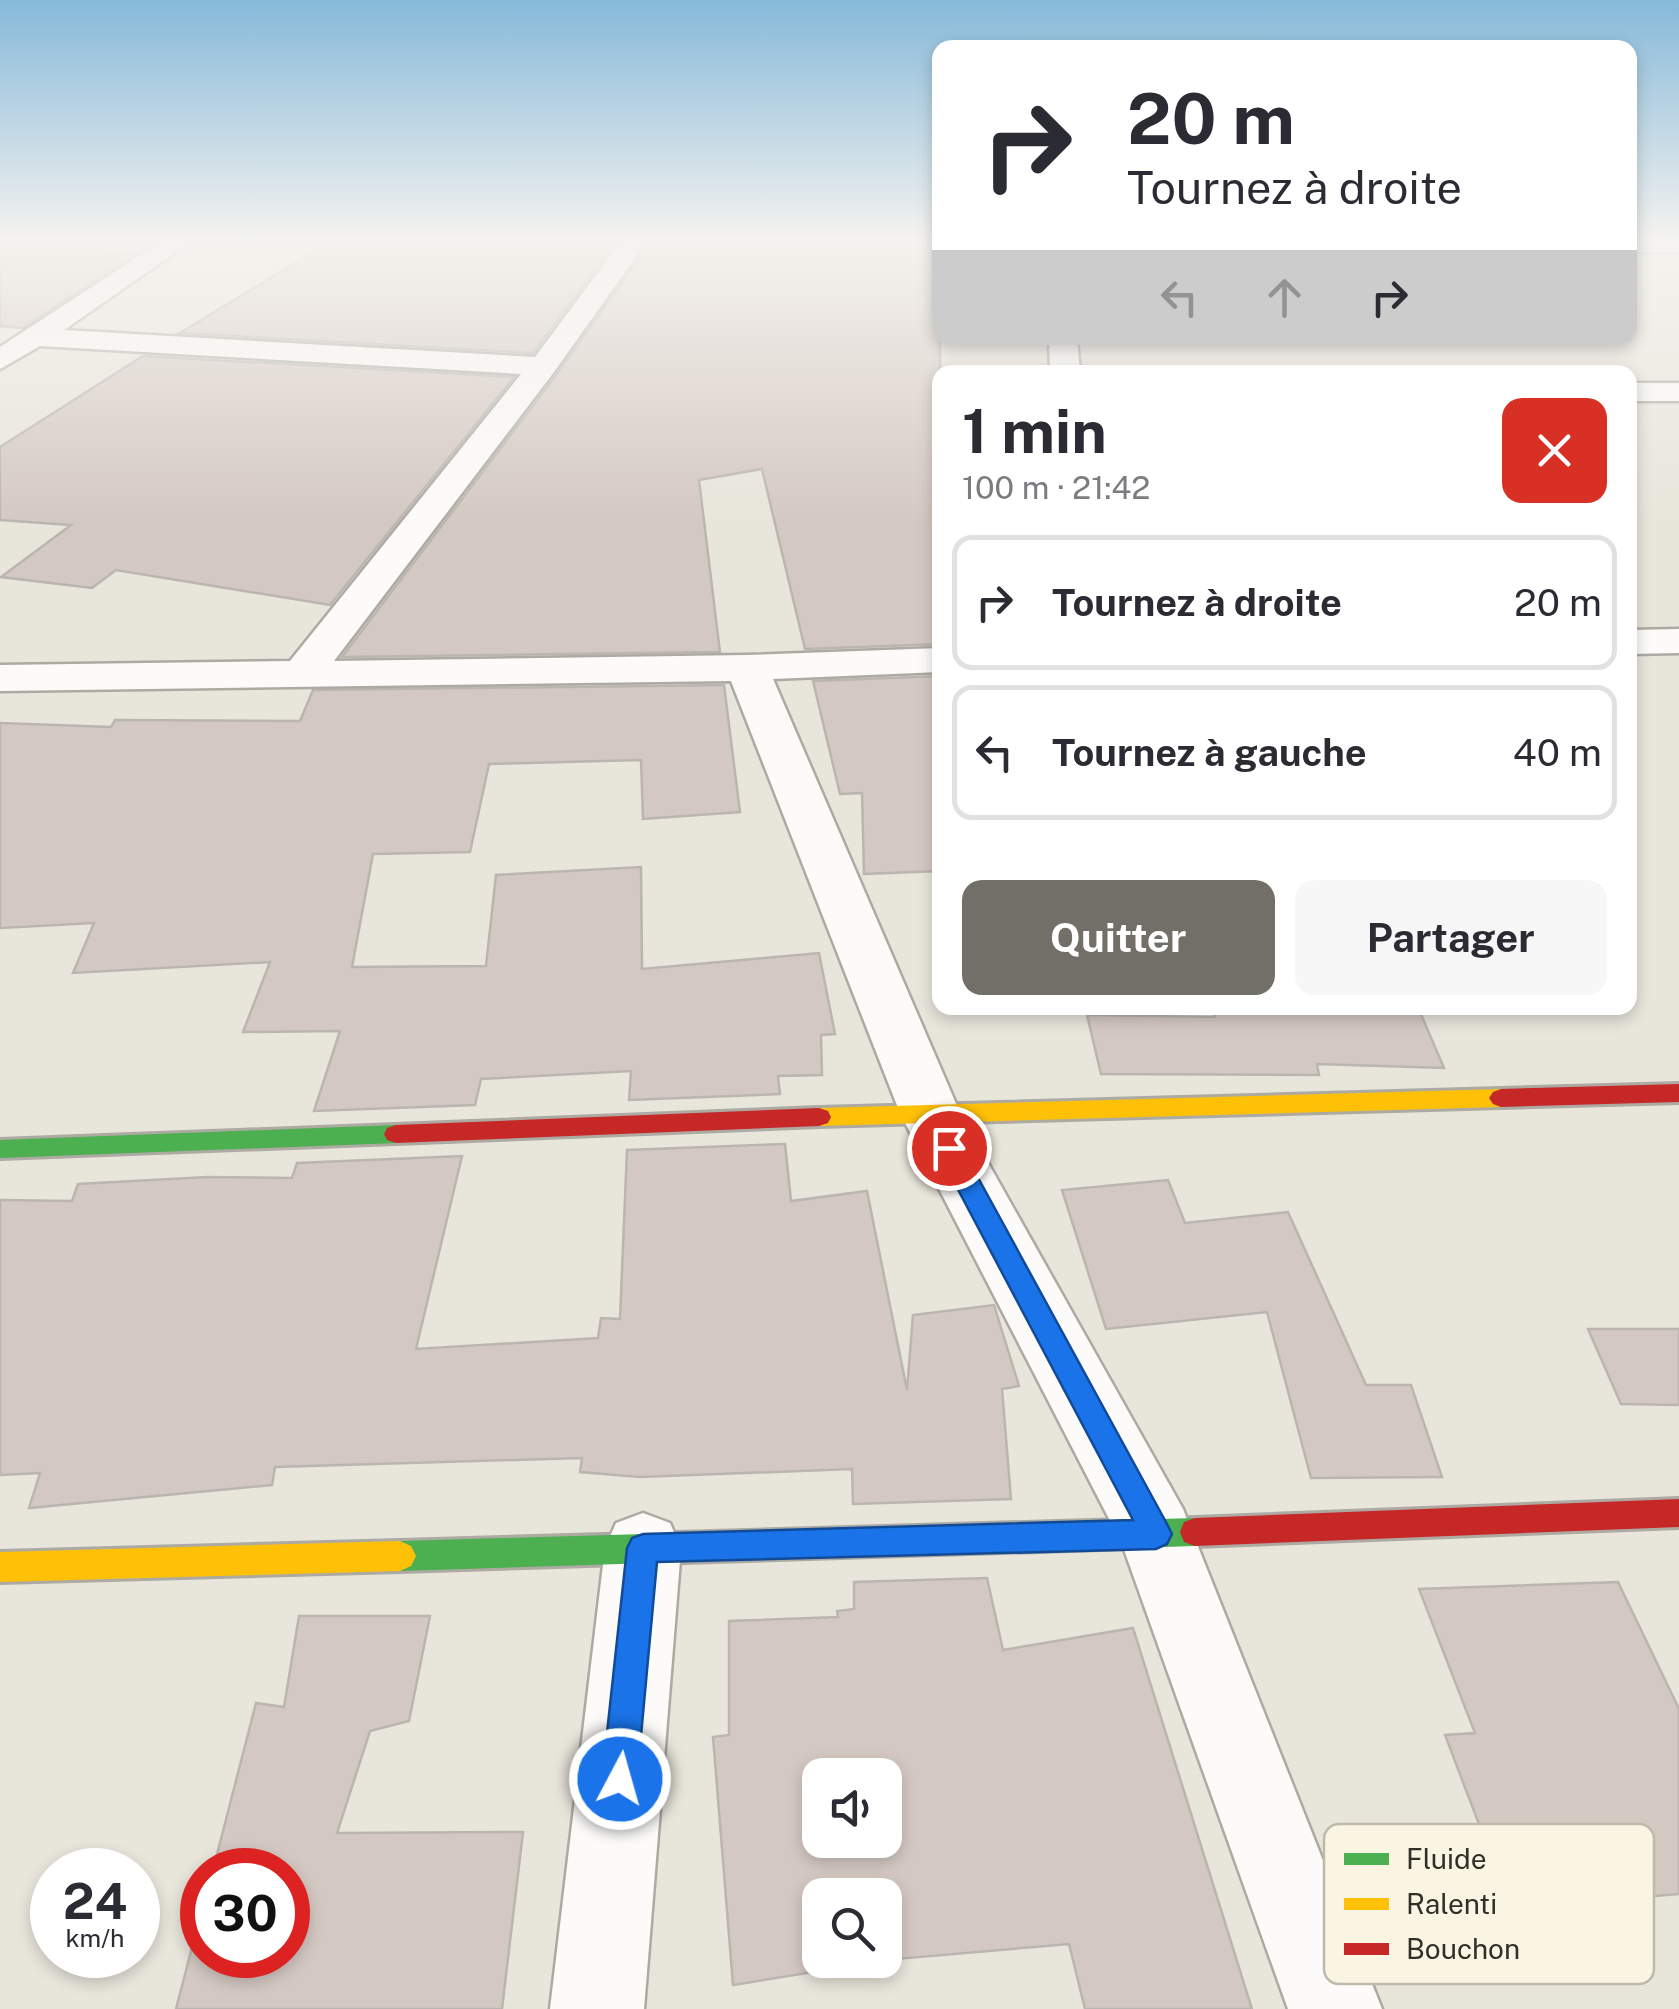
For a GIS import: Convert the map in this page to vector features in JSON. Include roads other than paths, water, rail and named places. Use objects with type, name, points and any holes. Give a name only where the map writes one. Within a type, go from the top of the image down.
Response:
[{"type":"street","points":[[0,360],[34,337]]},
{"type":"street","points":[[96,337],[544,366]]},
{"type":"street","points":[[302,674],[565,337]]},
{"type":"street","points":[[1637,392],[1679,392]]},
{"type":"street","points":[[1637,642],[1679,641]]},
{"type":"street","points":[[0,678],[747,668],[932,660]]},
{"type":"street","points":[[747,668],[930,1113],[1156,1534],[1324,1980]]},
{"type":"street","points":[[0,1149],[930,1113],[1679,1093]]},
{"type":"street","points":[[0,1567],[1156,1534],[1679,1513]]},
{"type":"street","points":[[596,2009],[643,1548]]},
{"type":"street","points":[[1326,1984],[1335,2009]]}]
